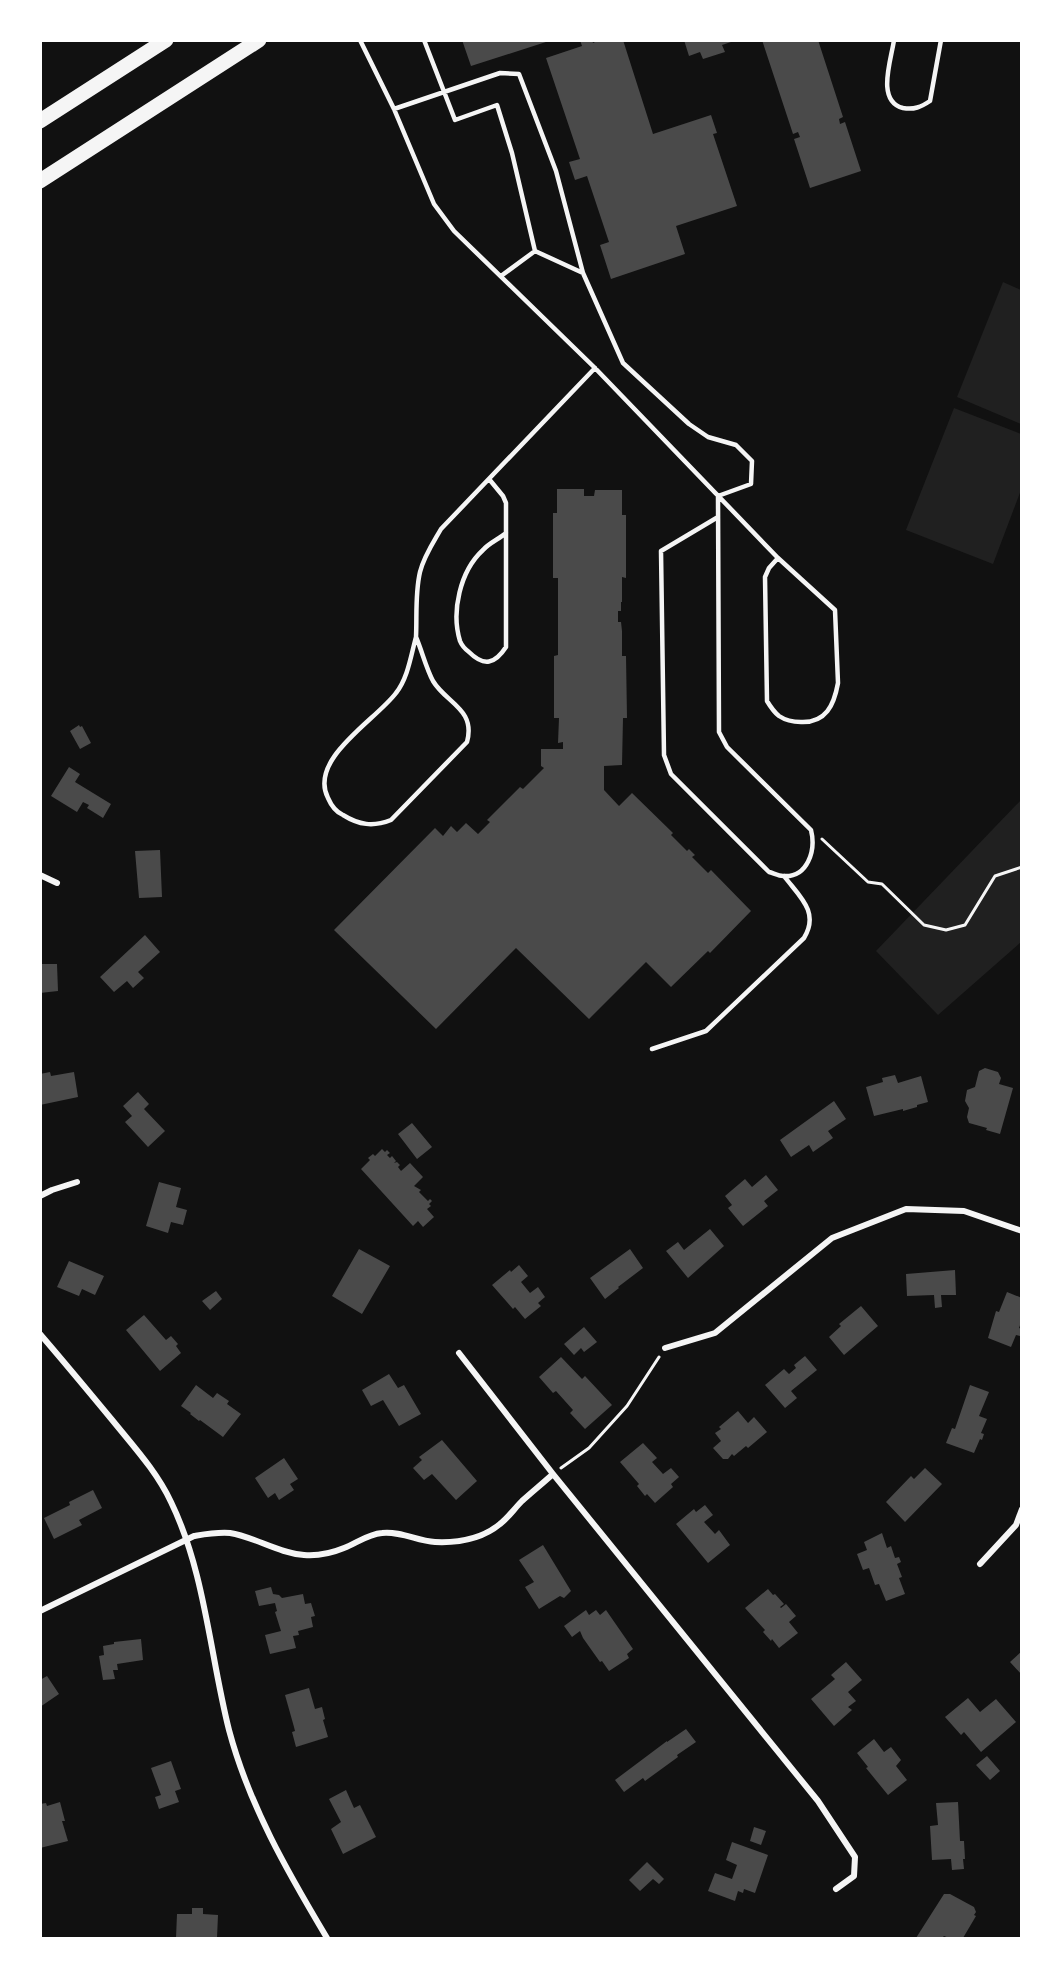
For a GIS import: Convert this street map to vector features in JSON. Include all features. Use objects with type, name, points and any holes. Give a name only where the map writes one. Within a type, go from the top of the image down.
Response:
[{"type":"main road","points":[[40,121],[166,40]]},
{"type":"main road","points":[[40,181],[259,40]]},
{"type":"street","points":[[40,875],[57,883]]},
{"type":"street","points":[[40,1196],[77,1182]]},
{"type":"street","points":[[665,1348],[715,1333],[832,1238],[906,1209],[964,1211],[1022,1231]]},
{"type":"street","points":[[40,1334],[150,1466],[170,1499],[187,1539],[229,1729],[240,1765],[261,1819],[278,1854],[327,1938]]},
{"type":"street","points":[[459,1353],[553,1474],[818,1801],[855,1857],[854,1876],[836,1889]]},
{"type":"street","points":[[40,1611],[187,1539],[211,1533],[230,1533],[278,1550],[304,1555],[324,1554],[381,1533],[398,1533],[429,1541],[468,1540],[499,1525],[553,1474]]},
{"type":"street","points":[[980,1564],[1016,1526],[1022,1509]]},
{"type":"lane","points":[[360,40],[394,109],[434,204],[454,231],[595,368],[778,558],[835,610],[838,683],[831,706],[824,716],[813,722],[792,722],[778,716],[767,701],[765,577],[778,558]]},
{"type":"lane","points":[[424,40],[455,120],[496,105],[512,153],[535,251]]},
{"type":"lane","points":[[894,40],[886,89],[889,100],[896,105],[913,109],[930,101],[941,40]]},
{"type":"lane","points":[[394,109],[500,73],[519,74],[556,171],[583,273],[623,363],[689,423],[708,436],[736,445],[752,461],[752,484],[718,496]]},
{"type":"lane","points":[[501,276],[535,251]]},
{"type":"lane","points":[[535,251],[583,273]]},
{"type":"lane","points":[[416,637],[433,682],[458,706],[466,718],[469,725],[467,742],[391,820],[369,825],[352,821],[330,804],[325,793],[324,781],[327,768],[335,754],[396,694],[404,681],[416,637],[420,571],[428,551],[441,530],[595,368]]},
{"type":"lane","points":[[489,479],[506,503],[506,533],[506,647],[500,657],[490,662],[480,661],[461,644],[458,605],[462,583],[471,565],[483,549],[506,533]]},
{"type":"lane","points":[[718,496],[719,732],[727,747],[811,830],[814,841],[812,855],[806,867],[796,874],[784,876],[769,872],[672,774],[664,754],[662,551],[718,518]]},
{"type":"lane","points":[[652,1048],[706,1031],[804,938],[811,919],[809,910],[784,876]]},
{"type":"path","points":[[811,830],[868,882],[882,885],[924,925],[946,930],[965,925],[995,876],[1022,867]]},
{"type":"path","points":[[553,1474],[589,1448],[627,1406],[665,1348]]},
{"type":"shaded area","points":[[1003,282],[1021,290],[1021,424],[957,397]]},
{"type":"shaded area","points":[[954,408],[1021,434],[1021,490],[993,564],[906,530]]},
{"type":"shaded area","points":[[1021,800],[1021,942],[938,1015],[876,951]]},
{"type":"building","points":[[462,40],[549,40],[549,41],[471,66]]},
{"type":"building","points":[[580,40],[592,40],[593,43],[599,40],[623,40],[653,134],[711,115],[717,133],[713,134],[737,206],[676,226],[685,254],[611,279],[600,245],[609,242],[587,176],[575,180],[569,162],[580,159],[546,58],[582,46]]},
{"type":"building","points":[[684,40],[730,40],[731,42],[722,45],[725,52],[703,59],[700,52],[689,56]]},
{"type":"building","points":[[762,40],[818,40],[843,117],[839,119],[840,124],[845,122],[861,171],[810,188],[794,139],[800,137],[798,132],[793,134]]},
{"type":"building","points":[[557,489],[584,489],[584,496],[594,496],[595,490],[622,490],[622,515],[626,515],[626,578],[622,577],[622,602],[621,611],[618,611],[618,622],[621,622],[622,656],[626,656],[627,718],[623,718],[622,765],[604,766],[604,790],[619,806],[632,793],[673,833],[671,835],[687,851],[689,849],[695,855],[692,857],[708,873],[711,870],[751,911],[710,953],[708,951],[671,987],[646,962],[589,1019],[516,948],[436,1029],[334,930],[435,828],[443,836],[451,826],[457,832],[466,823],[478,834],[490,822],[487,820],[520,787],[523,789],[544,768],[541,766],[541,749],[563,749],[563,742],[558,743],[559,718],[554,718],[554,656],[558,655],[558,578],[553,578],[553,513],[557,513]]},
{"type":"building","points":[[79,725],[82,726],[91,743],[80,749],[70,731]]},
{"type":"building","points":[[69,767],[80,774],[75,782],[111,804],[103,818],[87,808],[89,805],[83,802],[77,812],[51,796]]},
{"type":"building","points":[[160,850],[162,897],[139,898],[135,851]]},
{"type":"building","points":[[145,935],[160,952],[138,972],[144,978],[133,988],[127,981],[114,992],[100,977]]},
{"type":"building","points":[[40,964],[57,964],[58,991],[40,993]]},
{"type":"building","points":[[985,1068],[998,1072],[1001,1078],[999,1084],[1013,1088],[1000,1134],[969,1123],[967,1117],[969,1108],[965,1101],[967,1090],[975,1087],[979,1071]]},
{"type":"building","points":[[50,1072],[51,1076],[74,1072],[78,1097],[40,1105],[40,1074]]},
{"type":"building","points":[[895,1075],[898,1083],[921,1076],[928,1102],[903,1111],[903,1109],[874,1116],[866,1087],[883,1082],[882,1078]]},
{"type":"building","points":[[138,1092],[149,1104],[144,1109],[165,1131],[148,1147],[125,1122],[132,1116],[123,1106]]},
{"type":"building","points":[[834,1101],[846,1119],[828,1131],[833,1138],[813,1152],[809,1145],[791,1157],[780,1140]]},
{"type":"building","points":[[412,1123],[432,1147],[417,1159],[398,1134]]},
{"type":"building","points":[[382,1149],[390,1153],[387,1155],[390,1158],[392,1156],[396,1161],[394,1163],[397,1162],[400,1165],[398,1167],[401,1171],[410,1163],[423,1177],[414,1186],[421,1190],[419,1192],[428,1201],[430,1199],[432,1201],[429,1204],[431,1206],[427,1209],[434,1217],[423,1227],[418,1221],[413,1226],[361,1169],[370,1160],[368,1158],[373,1154],[375,1156]]},
{"type":"building","points":[[766,1175],[778,1190],[764,1201],[768,1206],[743,1226],[728,1208],[732,1205],[725,1196],[745,1179],[752,1187]]},
{"type":"building","points":[[159,1182],[181,1188],[176,1207],[187,1210],[183,1225],[171,1222],[168,1233],[146,1226]]},
{"type":"building","points":[[710,1229],[724,1246],[688,1278],[666,1251],[678,1242],[684,1250]]},
{"type":"building","points":[[359,1249],[390,1266],[362,1314],[332,1296]]},
{"type":"building","points":[[630,1249],[643,1268],[605,1299],[590,1278]]},
{"type":"building","points":[[69,1261],[104,1276],[95,1295],[82,1289],[79,1296],[57,1287]]},
{"type":"building","points":[[519,1265],[528,1276],[521,1282],[530,1293],[538,1287],[545,1297],[538,1303],[541,1306],[525,1319],[492,1285]]},
{"type":"building","points":[[955,1270],[956,1295],[941,1295],[942,1307],[935,1308],[934,1295],[907,1296],[906,1274]]},
{"type":"building","points":[[216,1291],[222,1299],[210,1310],[202,1301]]},
{"type":"building","points":[[1007,1292],[1022,1298],[1022,1320],[1019,1328],[1022,1332],[1020,1336],[1016,1335],[1011,1347],[988,1338],[996,1311],[999,1312]]},
{"type":"building","points":[[861,1306],[878,1326],[844,1355],[829,1337],[841,1326],[839,1324]]},
{"type":"building","points":[[144,1315],[166,1340],[171,1336],[178,1344],[176,1346],[181,1353],[160,1371],[126,1330]]},
{"type":"building","points":[[584,1327],[597,1342],[584,1352],[581,1348],[574,1355],[564,1344]]},
{"type":"building","points":[[805,1356],[817,1370],[791,1391],[797,1398],[785,1408],[765,1385],[784,1369],[789,1374],[796,1368],[794,1365]]},
{"type":"building","points":[[561,1357],[582,1379],[585,1376],[612,1405],[585,1429],[570,1413],[573,1410],[539,1377]]},
{"type":"building","points":[[389,1374],[398,1388],[404,1385],[421,1414],[399,1426],[383,1400],[371,1406],[362,1390]]},
{"type":"building","points":[[196,1385],[213,1398],[217,1393],[229,1401],[227,1404],[241,1414],[223,1437],[181,1406]]},
{"type":"building","points":[[970,1385],[989,1392],[979,1416],[987,1419],[981,1433],[984,1434],[974,1453],[946,1443],[952,1428],[955,1429]]},
{"type":"building","points":[[738,1411],[748,1423],[754,1417],[767,1432],[748,1448],[746,1446],[734,1456],[732,1454],[728,1459],[723,1459],[713,1448],[721,1441],[715,1433]]},
{"type":"building","points":[[442,1440],[477,1481],[456,1500],[432,1474],[424,1480],[413,1468],[422,1460],[419,1457]]},
{"type":"building","points":[[643,1443],[657,1458],[652,1462],[663,1474],[671,1468],[679,1477],[671,1484],[673,1487],[655,1503],[647,1494],[645,1496],[637,1486],[639,1484],[620,1462]]},
{"type":"building","points":[[284,1458],[298,1479],[290,1484],[294,1490],[279,1500],[275,1493],[268,1498],[255,1478]]},
{"type":"building","points":[[925,1468],[942,1484],[905,1522],[886,1502],[911,1476],[914,1479]]},
{"type":"building","points":[[93,1490],[102,1508],[79,1520],[82,1525],[54,1539],[44,1518]]},
{"type":"building","points":[[705,1505],[713,1515],[704,1522],[715,1534],[719,1530],[730,1545],[708,1563],[676,1524],[694,1509],[696,1512]]},
{"type":"building","points":[[882,1533],[887,1548],[891,1546],[895,1558],[899,1557],[901,1562],[897,1564],[905,1594],[886,1601],[879,1584],[875,1585],[869,1568],[863,1570],[857,1554],[867,1550],[864,1542]]},
{"type":"building","points":[[543,1545],[571,1591],[564,1598],[560,1596],[539,1609],[525,1587],[534,1582],[519,1560]]},
{"type":"building","points":[[271,1587],[273,1594],[282,1598],[303,1594],[305,1604],[311,1603],[315,1616],[311,1617],[313,1627],[298,1631],[299,1635],[293,1636],[296,1648],[270,1654],[265,1635],[281,1631],[275,1612],[277,1611],[275,1603],[259,1606],[255,1591]]},
{"type":"building","points":[[768,1589],[784,1604],[781,1608],[786,1604],[796,1616],[789,1622],[798,1633],[779,1648],[763,1632],[765,1630],[745,1608]]},
{"type":"building","points":[[586,1610],[589,1615],[596,1610],[600,1615],[606,1610],[633,1649],[627,1654],[629,1658],[609,1671],[602,1661],[600,1662],[580,1631],[572,1637],[564,1626]]},
{"type":"building","points":[[141,1639],[143,1660],[117,1664],[118,1670],[113,1670],[115,1679],[103,1680],[99,1656],[104,1655],[103,1646],[114,1644],[114,1642]]},
{"type":"building","points":[[1022,1651],[1022,1675],[1010,1662]]},
{"type":"building","points":[[846,1662],[862,1680],[848,1692],[856,1701],[848,1707],[852,1710],[834,1726],[811,1699],[835,1679],[831,1675]]},
{"type":"building","points":[[47,1676],[59,1694],[40,1707],[40,1680]]},
{"type":"building","points":[[309,1688],[315,1709],[322,1707],[328,1737],[296,1747],[292,1732],[295,1731],[285,1695]]},
{"type":"building","points":[[968,1698],[980,1712],[996,1699],[1016,1722],[981,1752],[964,1732],[961,1735],[945,1717]]},
{"type":"building","points":[[686,1729],[696,1742],[645,1781],[643,1778],[624,1792],[615,1780]]},
{"type":"building","points":[[874,1739],[884,1752],[891,1747],[901,1760],[896,1766],[907,1780],[888,1795],[857,1753]]},
{"type":"building","points":[[987,1756],[1000,1771],[990,1780],[976,1765]]},
{"type":"building","points":[[171,1761],[181,1789],[175,1791],[179,1802],[159,1809],[155,1797],[161,1795],[151,1768]]},
{"type":"building","points":[[346,1790],[354,1808],[360,1805],[376,1837],[343,1854],[331,1829],[341,1822],[329,1799]]},
{"type":"building","points":[[60,1802],[65,1821],[62,1821],[68,1841],[40,1848],[40,1804],[46,1803],[47,1806]]},
{"type":"building","points":[[958,1802],[960,1841],[964,1841],[965,1859],[963,1859],[964,1869],[952,1870],[951,1859],[932,1860],[930,1826],[938,1825],[936,1803]]},
{"type":"building","points":[[754,1827],[766,1831],[761,1845],[750,1841]]},
{"type":"building","points":[[732,1842],[768,1855],[755,1893],[744,1889],[743,1893],[738,1891],[735,1901],[708,1891],[715,1873],[732,1879],[737,1865],[726,1860]]},
{"type":"building","points":[[647,1862],[664,1879],[659,1884],[653,1879],[640,1891],[629,1880]]},
{"type":"building","points":[[944,1894],[950,1894],[974,1907],[976,1916],[963,1938],[944,1936],[942,1938],[916,1938]]},
{"type":"building","points":[[192,1908],[203,1908],[203,1914],[218,1915],[217,1938],[176,1938],[177,1914],[192,1914]]}]
